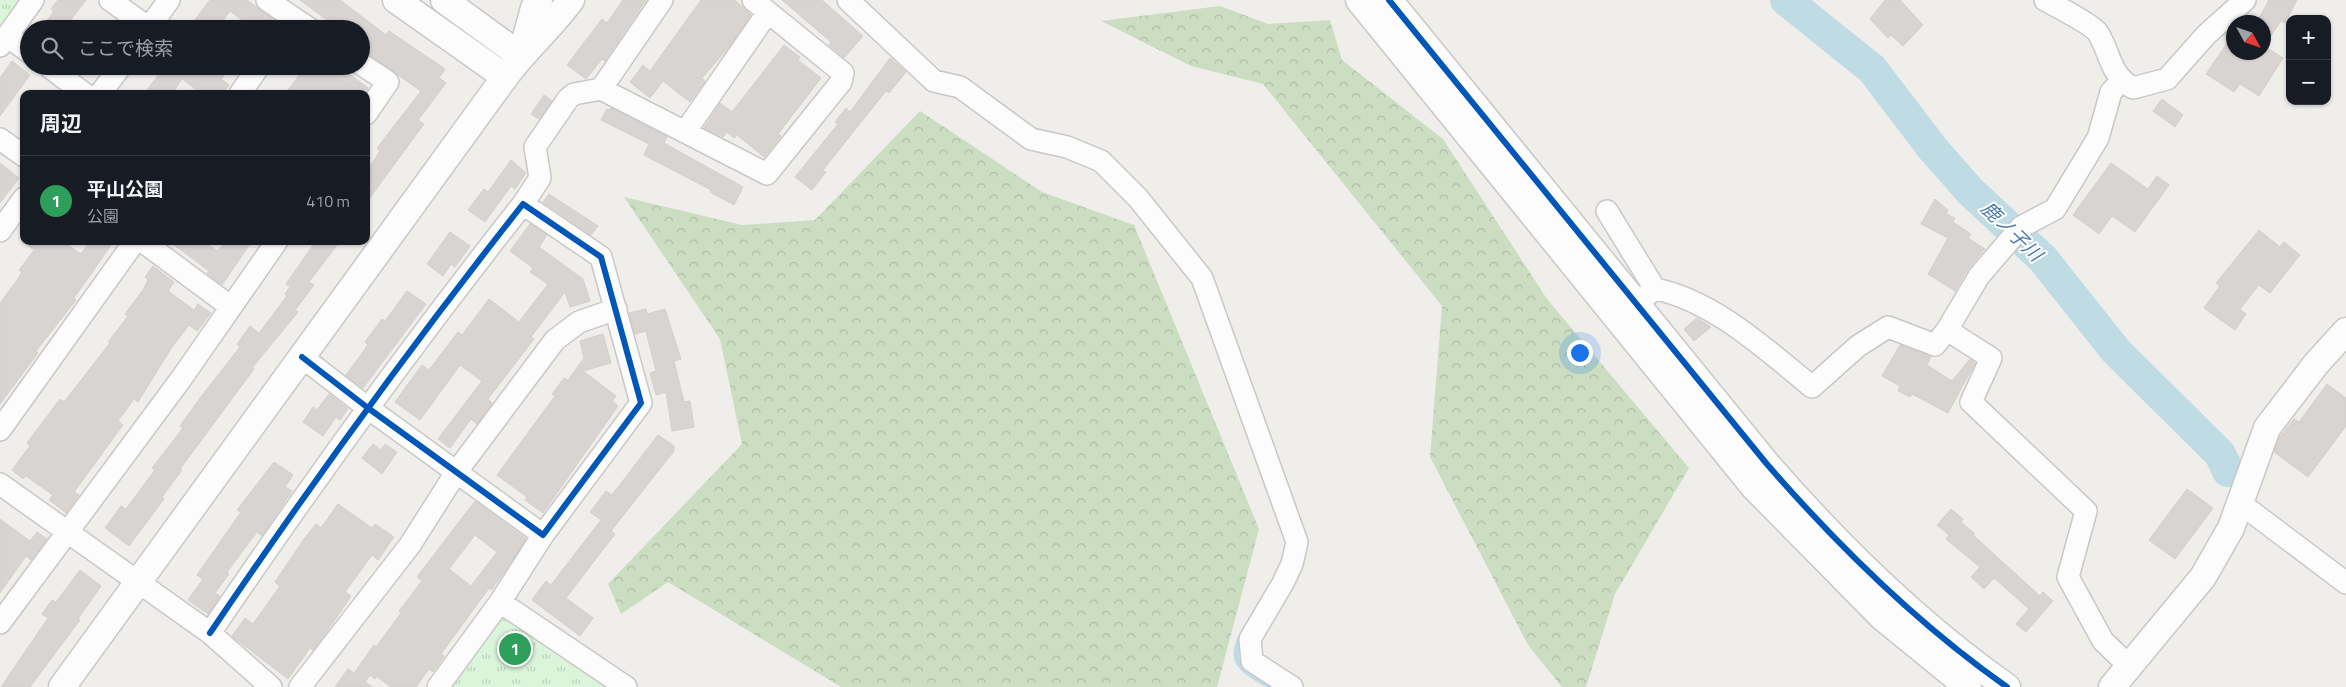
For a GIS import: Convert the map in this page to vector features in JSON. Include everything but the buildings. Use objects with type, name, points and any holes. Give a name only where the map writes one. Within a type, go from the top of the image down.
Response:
[{"type":"street","points":[[20,48],[3,41],[33,0]]},
{"type":"street","points":[[110,0],[136,20]]},
{"type":"street","points":[[155,20],[170,0]]},
{"type":"street","points":[[268,0],[291,20]]},
{"type":"street","points":[[396,0],[505,77]]},
{"type":"street","points":[[444,0],[521,56]]},
{"type":"street","points":[[521,56],[534,8],[540,0]]},
{"type":"street","points":[[62,687],[505,77],[521,56],[557,18],[571,0]]},
{"type":"street","points":[[601,89],[662,0]]},
{"type":"street","points":[[848,0],[934,81],[960,87],[1031,139],[1067,147],[1101,161],[1138,198],[1202,278],[1297,542],[1292,564],[1283,583],[1250,639],[1252,661],[1292,687]]},
{"type":"street","points":[[1359,0],[1636,304],[1754,487],[1882,617],[1968,687]]},
{"type":"street","points":[[1388,0],[1766,463],[1820,525],[1929,628],[2007,687]]},
{"type":"street","points":[[2046,0],[2098,32],[2121,81],[2132,88],[2167,79],[2206,34],[2245,0]]},
{"type":"street","points":[[210,633],[273,540],[368,408],[467,274],[523,204],[540,178],[534,146],[568,99],[574,94],[601,89],[685,132],[768,174],[841,82],[843,73],[761,6],[685,132]]},
{"type":"street","points":[[370,70],[388,82],[370,108]]},
{"type":"street","points":[[60,75],[80,90]]},
{"type":"street","points":[[103,90],[114,75]]},
{"type":"street","points":[[243,90],[253,75]]},
{"type":"street","points":[[1636,304],[1674,293],[1740,328],[1812,387],[1858,346],[1888,327],[1935,345],[1947,330],[1979,276],[2021,227],[2055,209],[2098,138],[2111,92],[2121,81]]},
{"type":"street","points":[[0,140],[20,153]]},
{"type":"street","points":[[0,231],[20,204]]},
{"type":"street","points":[[438,687],[500,602],[543,535],[641,403],[601,257],[523,204]]},
{"type":"street","points":[[1607,211],[1636,304]]},
{"type":"street","points":[[0,430],[132,245]]},
{"type":"street","points":[[147,245],[231,306]]},
{"type":"street","points":[[0,623],[181,380],[274,245]]},
{"type":"street","points":[[300,687],[410,545],[457,471],[556,340],[579,322],[616,309]]},
{"type":"street","points":[[1947,330],[1991,358],[1971,402],[2086,511],[2068,577],[2103,641],[2129,666]]},
{"type":"street","points":[[2112,687],[2203,577],[2231,528],[2267,428],[2316,364],[2346,331]]},
{"type":"street","points":[[302,357],[368,408],[543,535]]},
{"type":"street","points":[[0,484],[210,633],[270,687]]},
{"type":"street","points":[[2240,503],[2346,583]]},
{"type":"street","points":[[500,602],[626,687]]},
{"type":"green space","points":[[0,0],[23,0],[0,34]]},
{"type":"green space","points":[[1220,6],[1268,24],[1330,20],[1342,60],[1443,139],[1547,299],[1689,468],[1615,594],[1586,687],[1562,687],[1528,645],[1430,457],[1442,306],[1263,84],[1191,66],[1101,21]]},
{"type":"green space","points":[[920,111],[1042,192],[1134,225],[1259,529],[1217,687],[841,687],[668,582],[621,614],[608,584],[742,444],[720,339],[624,197],[742,225],[815,220]]},
{"type":"green space","points":[[502,610],[610,687],[447,687]]},
{"type":"waterway","name":"鹿ノ子川","points":[[1786,0],[1872,69],[1933,149],[1970,191],[2043,259],[2116,351],[2220,454],[2228,471]]},
{"type":"waterway","points":[[1244,631],[1238,642],[1237,659],[1246,671],[1270,687]]},
{"type":"cycle path","points":[[1389,0],[1793,494],[1879,582],[1910,610],[1941,637],[2007,687]]},
{"type":"cycle path","points":[[210,633],[362,416],[402,362],[442,309],[523,204],[601,257],[641,403],[543,535],[368,408],[302,357]]},
{"type":"place","name":"平山公園","points":[[515,649]]}]
